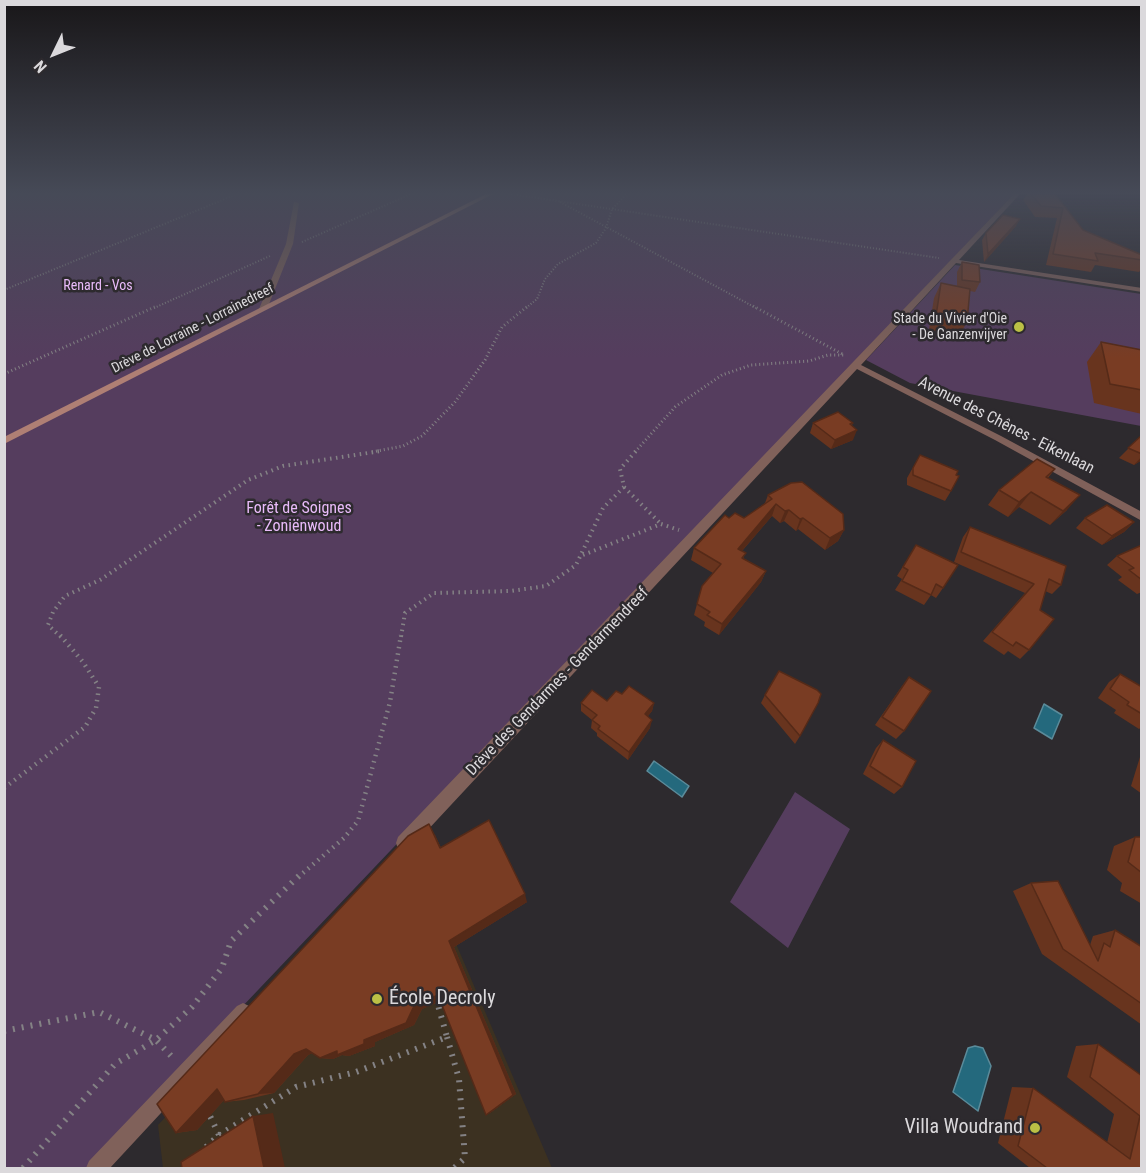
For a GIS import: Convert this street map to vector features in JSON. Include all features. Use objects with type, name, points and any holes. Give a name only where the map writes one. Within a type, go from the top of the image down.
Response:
[{"type":"main road","name":"Drève de Lorraine - Lorrainedreef","points":[[4,441],[382,249]]},
{"type":"street","points":[[263,309],[287,249]]},
{"type":"street","name":"Drève des Gendarmes - Gendarmendreef","points":[[395,853],[966,249]]},
{"type":"street","points":[[954,261],[1142,290]]},
{"type":"street","name":"Avenue des Chênes - Eikenlaan","points":[[856,363],[1142,517]]},
{"type":"street","points":[[96,1168],[257,998]]},
{"type":"path","points":[[4,290],[104,249]]},
{"type":"path","points":[[4,374],[285,249]]},
{"type":"path","points":[[4,788],[51,750],[85,727],[96,708],[99,687],[64,638],[48,626],[53,612],[65,596],[100,580],[248,480],[283,466],[380,452],[403,446],[422,436],[455,402],[485,360],[502,327],[537,299],[545,279],[558,264],[586,249]]},
{"type":"path","points":[[645,249],[856,363]]},
{"type":"path","points":[[873,249],[954,261]]},
{"type":"path","points":[[697,535],[661,524],[624,487],[620,469],[675,407],[722,375],[750,365],[809,362],[828,355],[844,355]]},
{"type":"path","points":[[23,1168],[115,1064],[156,1040],[192,1008],[222,968],[231,941],[311,865],[344,838],[358,821],[390,702],[405,613],[434,593],[511,591],[546,586],[576,565],[583,555],[603,508],[624,487]]},
{"type":"path","points":[[583,555],[661,524]]},
{"type":"path","points":[[434,993],[459,1079],[465,1158],[454,1168]]},
{"type":"path","points":[[4,1031],[99,1012],[156,1040],[175,1060]]},
{"type":"path","points":[[203,1149],[219,1135],[296,1087],[356,1072],[447,1037]]},
{"type":"path","points":[[210,1116],[219,1135]]},
{"type":"shaded area","name":"École Decroly","points":[[439,904],[552,1168],[163,1168],[158,1125],[193,1088]]},
{"type":"green space","name":"Forêt de Soignes - Zoniënwoud","points":[[4,249],[962,249],[89,1168],[5,1168]]},
{"type":"green space","name":"Stade du Vivier d'Oie - De Ganzenvijver","points":[[955,265],[1141,294],[1141,426],[910,383],[866,360]]},
{"type":"green space","points":[[795,792],[850,829],[788,948],[730,902]]},
{"type":"water","points":[[1044,704],[1062,715],[1052,739],[1034,728]]},
{"type":"water","points":[[654,761],[689,786],[682,797],[647,771]]},
{"type":"water","points":[[975,1046],[983,1048],[991,1066],[978,1111],[953,1092],[968,1048]]},
{"type":"building","points":[[1054,249],[1127,249],[1142,255],[1142,260],[1095,253],[1098,261],[1053,254]]},
{"type":"building","points":[[962,262],[979,265],[980,282],[962,280]]},
{"type":"building","points":[[941,283],[970,289],[967,322],[936,316]]},
{"type":"building","points":[[1101,342],[1142,350],[1142,390],[1110,384]]},
{"type":"building","points":[[838,412],[853,423],[850,424],[857,430],[835,440],[813,423]]},
{"type":"building","points":[[1142,435],[1142,454],[1128,448]]},
{"type":"building","points":[[920,455],[958,471],[956,475],[959,476],[951,491],[913,475],[913,468]]},
{"type":"building","points":[[1037,459],[1055,469],[1046,477],[1080,495],[1063,511],[1031,492],[1019,502],[999,490]]},
{"type":"building","points":[[802,482],[843,514],[844,530],[830,538],[803,518],[800,519],[789,510],[785,511],[776,504],[738,549],[746,553],[742,558],[766,571],[722,624],[707,615],[710,612],[697,604],[702,586],[721,564],[694,548],[725,515],[729,518],[735,513],[744,518],[772,499],[768,495],[791,483]]},
{"type":"building","points":[[1107,505],[1134,522],[1112,536],[1085,518]]},
{"type":"building","points":[[970,527],[1066,566],[1061,585],[1049,579],[1040,610],[1054,619],[1029,650],[1016,642],[1013,646],[992,632],[1034,584],[961,552]]},
{"type":"building","points":[[916,545],[958,565],[943,588],[936,584],[931,595],[902,581],[908,570],[903,567]]},
{"type":"building","points":[[1142,545],[1142,580],[1129,570],[1134,568],[1117,556]]},
{"type":"building","points":[[779,671],[821,694],[800,736],[765,695]]},
{"type":"building","points":[[1120,674],[1142,687],[1142,714],[1127,705],[1129,702],[1110,689]]},
{"type":"building","points":[[909,677],[931,691],[904,731],[882,717]]},
{"type":"building","points":[[629,686],[654,703],[645,714],[652,720],[629,752],[598,729],[600,726],[592,720],[597,715],[581,703],[592,690],[607,701],[616,691],[622,694]]},
{"type":"building","points":[[883,740],[916,761],[902,787],[870,766]]},
{"type":"building","points":[[489,820],[525,894],[449,941],[513,1095],[486,1115],[438,995],[414,1006],[406,1023],[364,1040],[364,1044],[337,1055],[337,1051],[320,1058],[306,1049],[294,1054],[258,1094],[225,1102],[217,1089],[176,1133],[157,1104],[408,836],[429,824],[440,848]]},
{"type":"building","points":[[1135,837],[1142,837],[1142,873],[1128,862]]},
{"type":"building","points":[[1058,881],[1098,961],[1104,943],[1110,947],[1115,930],[1142,947],[1142,1004],[1063,949],[1031,883]]},
{"type":"building","points":[[1098,1044],[1142,1076],[1142,1168],[1047,1168],[1018,1146],[1033,1088],[1130,1159],[1140,1116],[1090,1077]]},
{"type":"building","points":[[253,1116],[264,1168],[182,1168],[181,1162]]},
{"type":"place","name":"Stade du Vivier d'Oie - De Ganzenvijver","points":[[1019,327]]},
{"type":"place","name":"École Decroly","points":[[377,999]]},
{"type":"place","name":"Villa Woudrand","points":[[1035,1128]]},
{"type":"park label","name":"Renard - Vos","points":[[98,286]]}]
